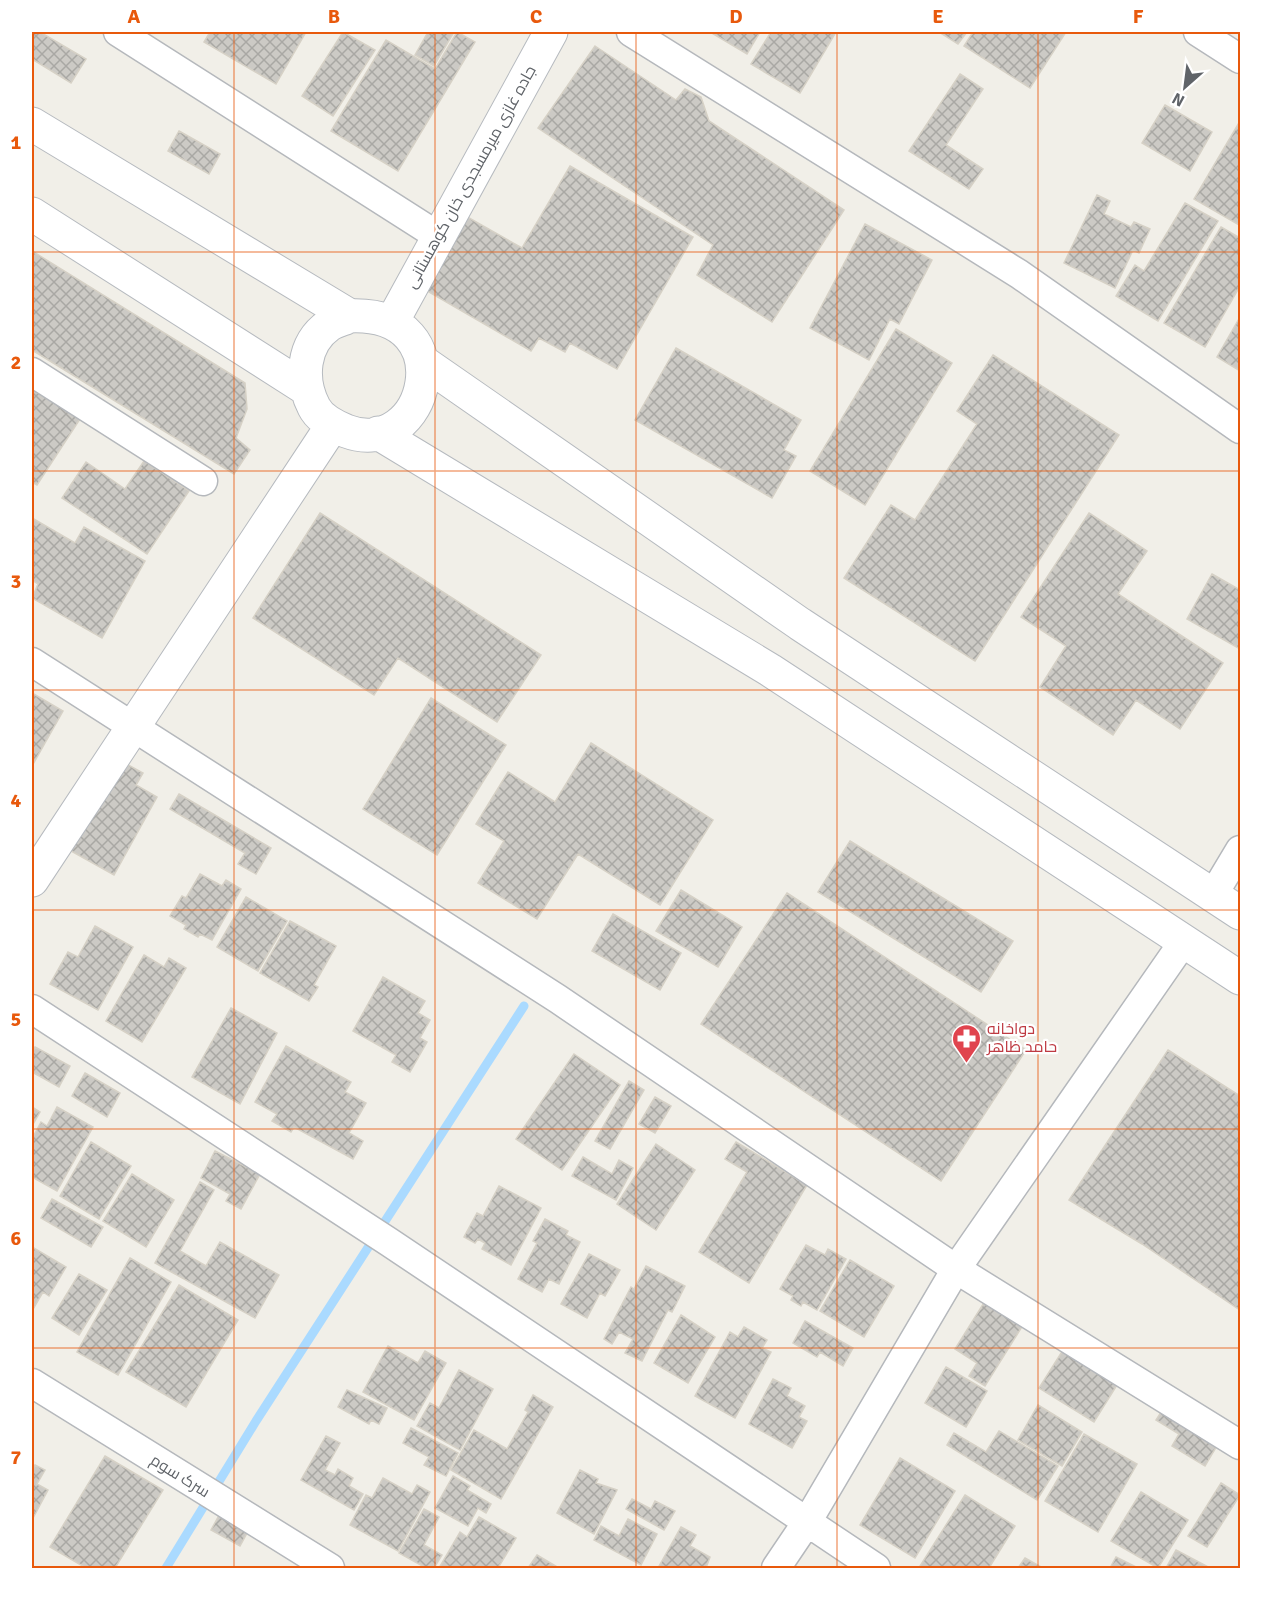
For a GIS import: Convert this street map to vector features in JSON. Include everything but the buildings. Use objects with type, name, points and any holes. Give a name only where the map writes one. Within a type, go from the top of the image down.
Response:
[{"type":"main road","name":"جاده غازی میرمسجدی خان کوهستانی","points":[[392,322],[551,32]]},
{"type":"main road","points":[[32,124],[350,316]]},
{"type":"main road","points":[[32,214],[305,388]]},
{"type":"main road","points":[[372,315],[392,322],[412,339],[423,362],[423,385],[415,407],[399,424],[378,433],[354,434],[332,426],[315,410],[305,388],[304,364],[313,343],[329,326],[350,316],[372,315]]},
{"type":"main road","points":[[423,362],[800,624],[1240,913]]},
{"type":"main road","points":[[32,880],[332,426]]},
{"type":"main road","points":[[378,433],[770,670],[1240,978]]},
{"type":"street","points":[[118,32],[438,236]]},
{"type":"street","points":[[632,32],[1019,274],[1240,429]]},
{"type":"street","points":[[1198,32],[1240,59]]},
{"type":"street","points":[[32,372],[203,481]]},
{"type":"street","points":[[32,662],[558,999],[956,1269],[1240,1445]]},
{"type":"street","points":[[1213,895],[1240,850]]},
{"type":"street","points":[[776,1569],[807,1522],[956,1269],[1184,941]]},
{"type":"street","points":[[32,1008],[389,1242],[876,1569]]},
{"type":"street","name":"سرک سوم","points":[[32,1383],[330,1569]]},
{"type":"waterway","points":[[166,1568],[256,1421],[524,1006]]},
{"type":"place","name":"دواخانه حامد ظاهر","points":[[966,1064]]}]
